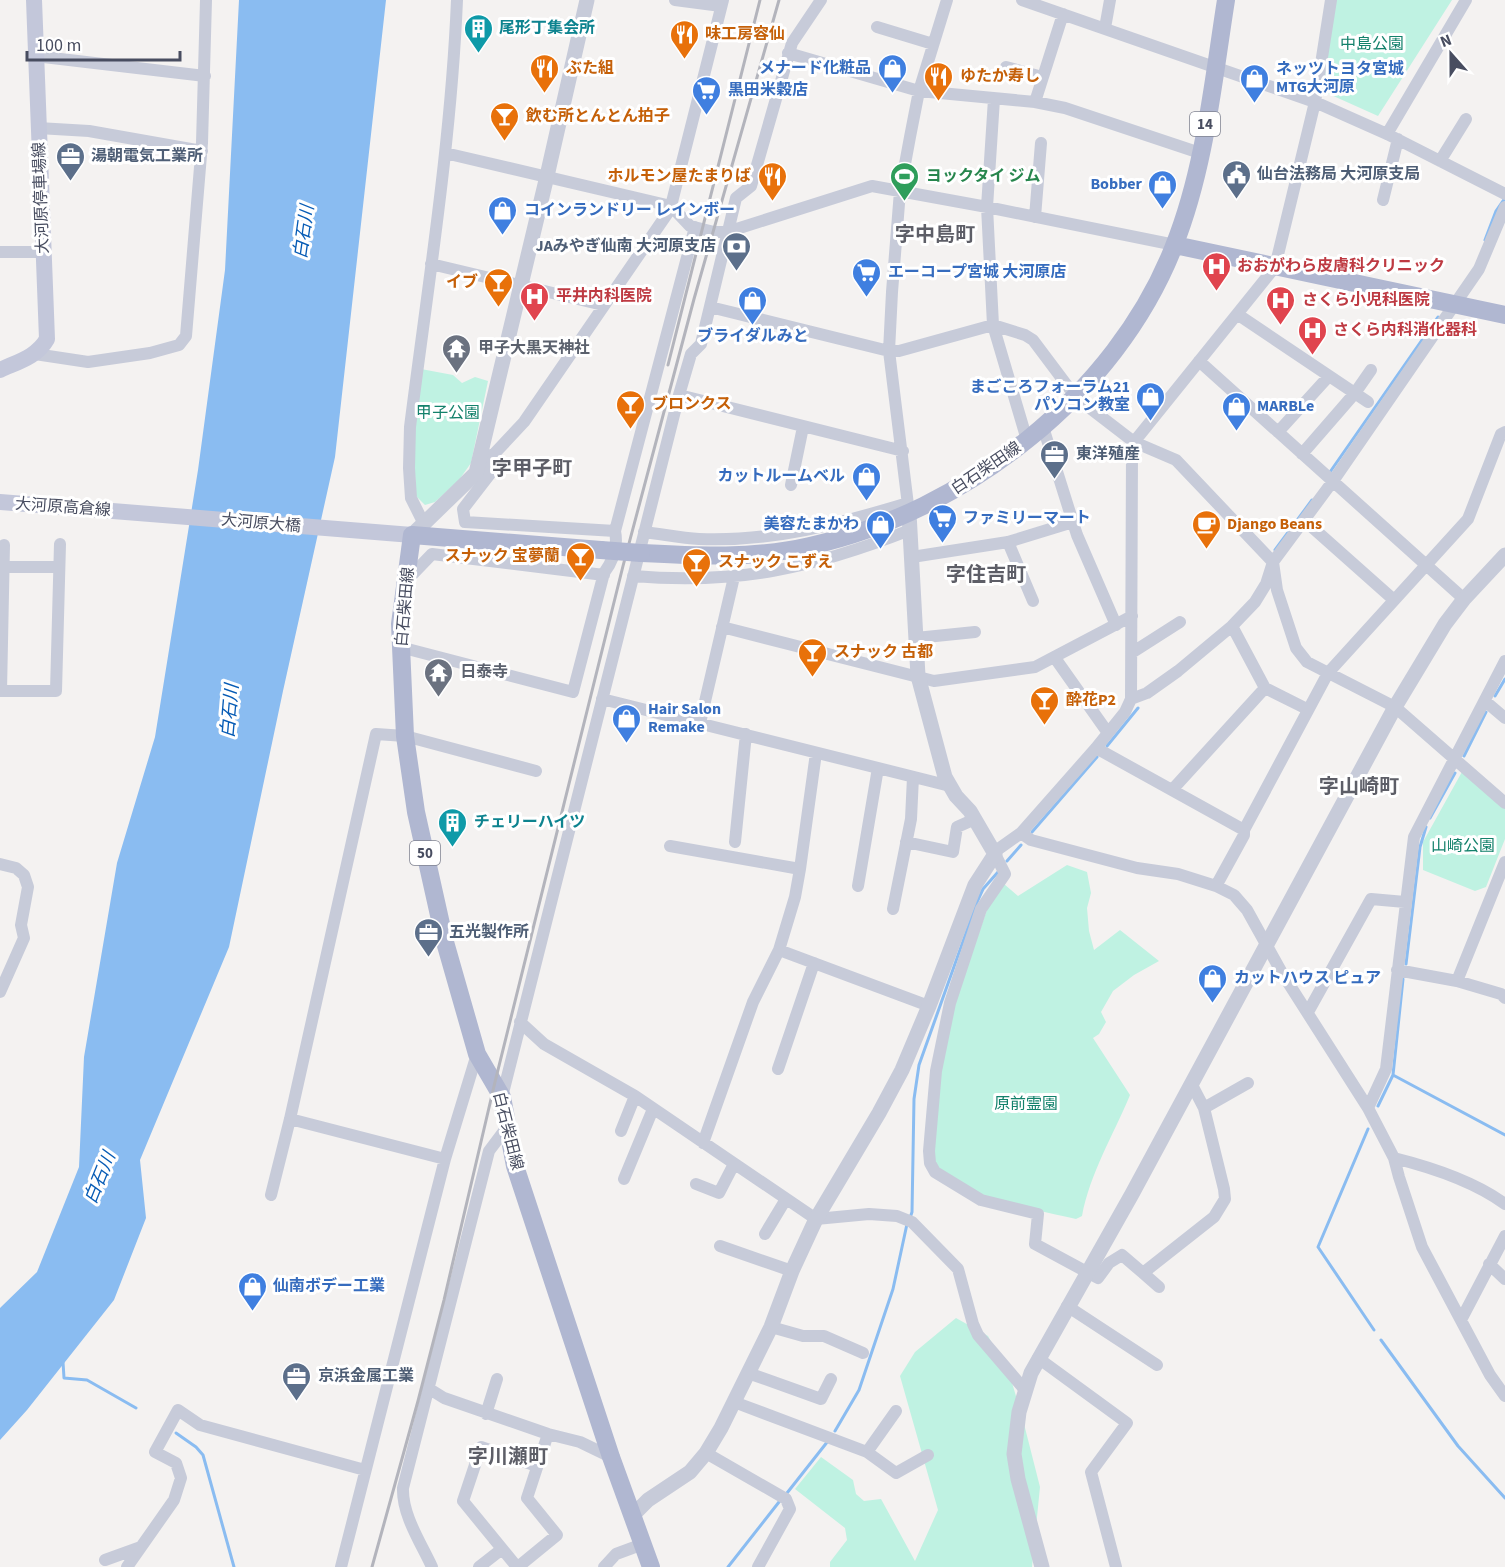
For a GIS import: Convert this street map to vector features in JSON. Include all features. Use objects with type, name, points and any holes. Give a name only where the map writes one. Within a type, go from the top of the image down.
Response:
[{"type":"main road","name":"大河原停車場線","points":[[34,0],[46,339],[35,354]]},
{"type":"main road","name":"14","points":[[1175,245],[1191,196],[1200,153],[1226,0]]},
{"type":"main road","points":[[1175,245],[1505,315]]},
{"type":"main road","name":"白石柴田線","points":[[651,1567],[611,1456],[515,1166],[502,1097],[477,1054],[451,964],[431,882],[416,812],[405,736],[400,624],[410,531],[602,550],[718,557],[762,554],[811,546],[909,515],[988,470],[1043,427],[1076,395],[1095,375],[1132,326],[1150,296],[1175,245]]},
{"type":"main road","points":[[0,370],[35,354]]},
{"type":"main road","name":"大河原高倉線","points":[[0,502],[126,512]]},
{"type":"main road","name":"大河原大橋","points":[[126,512],[410,531]]},
{"type":"street","points":[[35,354],[88,362],[150,353],[179,345],[186,336],[202,151],[206,0]]},
{"type":"street","points":[[410,531],[410,427],[445,153],[457,0]]},
{"type":"street","points":[[476,473],[587,0]]},
{"type":"street","points":[[410,531],[476,473],[524,422],[671,206],[722,3],[675,0]]},
{"type":"street","points":[[502,1097],[679,395],[691,354],[701,344],[736,198],[751,186],[792,43],[821,0]]},
{"type":"street","points":[[947,0],[919,91],[900,191],[890,351],[909,515],[918,676],[941,764],[950,786],[975,819],[1005,874],[981,909],[950,1003],[933,1092],[930,1163],[935,1173],[981,1200],[1038,1214],[1035,1244],[1086,1272],[1098,1278],[1109,1263],[1122,1255],[1159,1287]]},
{"type":"street","points":[[1022,0],[1315,102],[1393,137],[1504,193]]},
{"type":"street","points":[[1105,28],[1110,0]]},
{"type":"street","points":[[633,1515],[648,1500],[690,1472],[706,1453],[734,1402],[771,1327],[792,1271],[816,1219],[893,1087],[929,1006],[975,885],[997,850],[1021,833],[1096,748],[1125,712],[1131,699],[1133,652],[1132,453],[1134,442],[1275,267],[1315,102],[1331,0]]},
{"type":"street","points":[[1383,200],[1393,137],[1466,0]]},
{"type":"street","points":[[1035,102],[1063,14]]},
{"type":"street","points":[[877,27],[933,44]]},
{"type":"street","points":[[788,53],[919,91],[1035,102],[1065,108],[1200,153]]},
{"type":"street","points":[[35,56],[205,76]]},
{"type":"street","points":[[1006,67],[1042,77]]},
{"type":"street","points":[[994,99],[987,207],[993,324],[1027,440]]},
{"type":"street","points":[[1440,160],[1466,119]]},
{"type":"street","points":[[38,128],[89,131],[202,151]]},
{"type":"street","points":[[1035,217],[1041,143]]},
{"type":"street","points":[[445,153],[671,206],[690,226],[714,232],[727,232],[872,186],[1175,245]]},
{"type":"street","points":[[1131,699],[1147,693],[1170,676],[1232,626],[1255,602],[1266,584],[1273,562],[1333,481],[1479,269],[1501,222],[1505,207]]},
{"type":"street","points":[[400,648],[573,692],[604,575],[617,541],[615,531],[695,227]]},
{"type":"street","points":[[0,252],[43,252]]},
{"type":"street","points":[[431,264],[603,305]]},
{"type":"street","points":[[710,307],[890,351],[899,351],[993,324],[1025,335],[1033,340],[1076,395],[1134,442],[1176,460],[1273,562],[1277,590],[1296,648],[1308,662],[1395,707],[1505,803]]},
{"type":"street","points":[[1237,314],[1368,402]]},
{"type":"street","points":[[1199,361],[1464,599]]},
{"type":"street","points":[[1302,454],[1355,393],[1371,370]]},
{"type":"street","points":[[1278,432],[1329,376]]},
{"type":"street","points":[[679,395],[903,452]]},
{"type":"street","points":[[791,485],[803,426]]},
{"type":"street","points":[[1043,427],[1073,522],[1116,625]]},
{"type":"street","points":[[1216,886],[1328,673],[1468,519],[1501,434],[1505,432]]},
{"type":"street","points":[[491,455],[493,470],[463,510],[465,522],[615,531]]},
{"type":"street","points":[[644,532],[698,538],[774,536],[845,522],[909,515]]},
{"type":"street","points":[[633,576],[669,579],[734,577],[769,573],[835,558],[909,515]]},
{"type":"street","points":[[1304,520],[1394,600]]},
{"type":"street","points":[[912,557],[1008,542],[1073,522]]},
{"type":"street","points":[[1008,542],[1033,601]]},
{"type":"street","points":[[4,544],[1,691],[56,692],[60,544]]},
{"type":"street","points":[[406,581],[432,554],[604,575]]},
{"type":"street","points":[[1042,1567],[1018,1479],[1014,1454],[1015,1432],[1025,1390],[1038,1358],[1132,1194],[1395,707],[1441,631],[1464,599],[1505,555]]},
{"type":"street","points":[[2,567],[59,567]]},
{"type":"street","points":[[700,723],[734,577]]},
{"type":"street","points":[[722,627],[934,681],[1035,667],[1132,616]]},
{"type":"street","points":[[1133,652],[1180,622]]},
{"type":"street","points":[[1232,626],[1265,688],[1307,710]]},
{"type":"street","points":[[916,638],[975,632]]},
{"type":"street","points":[[1055,658],[1108,733]]},
{"type":"street","points":[[1368,1108],[1386,1069],[1414,837],[1505,661]]},
{"type":"street","points":[[1172,790],[1265,688]]},
{"type":"street","points":[[602,699],[950,786]]},
{"type":"street","points":[[1485,701],[1505,718]]},
{"type":"street","points":[[271,1195],[376,734],[405,736],[536,771]]},
{"type":"street","points":[[735,842],[746,735]]},
{"type":"street","points":[[1096,748],[1244,830]]},
{"type":"street","points":[[704,1143],[753,1002],[779,950],[795,897],[816,753]]},
{"type":"street","points":[[858,886],[878,768]]},
{"type":"street","points":[[893,909],[911,819],[913,777]]},
{"type":"street","points":[[906,842],[953,852],[957,827],[975,819]]},
{"type":"street","points":[[1021,833],[1031,840],[1137,868],[1178,874],[1216,886],[1234,895],[1247,910],[1368,1108],[1394,1158],[1422,1247],[1490,1375],[1505,1396]]},
{"type":"street","points":[[670,846],[800,869]]},
{"type":"street","points":[[1457,981],[1505,862]]},
{"type":"street","points":[[0,864],[16,868],[24,875],[28,887],[21,925],[24,938],[0,992]]},
{"type":"street","points":[[1308,1012],[1371,899],[1405,902]]},
{"type":"street","points":[[779,950],[929,1006]]},
{"type":"street","points":[[778,1069],[814,963]]},
{"type":"street","points":[[1397,970],[1457,981],[1501,994],[1505,998]]},
{"type":"street","points":[[520,1022],[544,1044],[635,1096],[816,1219],[869,1214],[909,1220],[958,1269],[978,1335],[1025,1390]]},
{"type":"street","points":[[341,1567],[445,1159],[477,1054]]},
{"type":"street","points":[[1143,1273],[1214,1217],[1225,1199],[1204,1108],[1191,1083]]},
{"type":"street","points":[[1204,1108],[1248,1083]]},
{"type":"street","points":[[621,1131],[635,1096]]},
{"type":"street","points":[[624,1179],[653,1109]]},
{"type":"street","points":[[290,1119],[445,1159]]},
{"type":"street","points":[[432,1567],[406,1511],[403,1488],[489,1151],[507,1126]]},
{"type":"street","points":[[1394,1158],[1417,1164],[1476,1187],[1505,1203]]},
{"type":"street","points":[[696,1184],[719,1193],[734,1164]]},
{"type":"street","points":[[765,1234],[786,1199]]},
{"type":"street","points":[[1461,1320],[1505,1236]]},
{"type":"street","points":[[720,1246],[792,1271]]},
{"type":"street","points":[[1489,1264],[1505,1279]]},
{"type":"street","points":[[1068,1306],[1157,1365]]},
{"type":"street","points":[[771,1327],[802,1336],[824,1336],[863,1353]]},
{"type":"street","points":[[1038,1358],[1127,1423],[1091,1472],[1116,1567]]},
{"type":"street","points":[[748,1373],[821,1400],[831,1379]]},
{"type":"street","points":[[486,1414],[497,1379]]},
{"type":"street","points":[[428,1388],[444,1398],[486,1414],[580,1442],[611,1456]]},
{"type":"street","points":[[734,1402],[867,1452],[896,1473],[928,1455]]},
{"type":"street","points":[[127,1567],[174,1500],[181,1478],[176,1464],[155,1452],[178,1410],[200,1425],[365,1470]]},
{"type":"street","points":[[867,1452],[896,1411]]},
{"type":"street","points":[[537,1466],[481,1447],[463,1501],[517,1567],[557,1535],[527,1498],[548,1434]]},
{"type":"street","points":[[706,1453],[786,1499],[789,1504],[790,1509],[758,1567]]},
{"type":"street","points":[[604,1567],[616,1554],[643,1544]]},
{"type":"street","points":[[105,1560],[141,1547]]},
{"type":"street","points":[[479,1567],[502,1549]]},
{"type":"green space","name":"中島公園","points":[[1334,0],[1452,0],[1378,116],[1320,90]]},
{"type":"green space","name":"甲子公園","points":[[421,369],[453,375],[462,383],[475,377],[488,381],[471,463],[459,480],[435,502],[425,505],[416,496],[413,427]]},
{"type":"green space","name":"山崎公園","points":[[1463,770],[1505,807],[1505,839],[1486,887],[1475,891],[1423,870],[1423,842]]},
{"type":"green space","name":"原前霊園","points":[[1067,865],[1087,872],[1091,893],[1087,908],[1089,931],[1094,950],[1120,930],[1159,961],[1134,975],[1113,991],[1101,1012],[1106,1022],[1099,1034],[1093,1038],[1130,1095],[1090,1185],[1082,1216],[1076,1219],[1019,1206],[979,1193],[960,1185],[932,1162],[936,1087],[953,1007],[989,904],[1004,884],[1018,896]]},
{"type":"green space","points":[[956,1318],[988,1336],[1010,1376],[1040,1487],[1032,1567],[830,1567],[830,1562],[847,1540],[845,1528],[795,1489],[821,1457],[853,1480],[856,1494],[864,1501],[881,1499],[915,1561],[938,1510],[900,1376],[915,1352]]},
{"type":"water","name":"白石川","points":[[239,0],[386,0],[335,457],[229,947],[140,1160],[146,1218],[114,1300],[27,1410],[0,1440],[0,1308],[37,1272],[79,1167],[84,1057],[117,863],[155,737],[198,470],[225,270]]},
{"type":"waterway","points":[[1485,240],[1496,211],[1505,198]]},
{"type":"waterway","points":[[1330,472],[1438,317]]},
{"type":"waterway","points":[[1275,550],[1312,500]]},
{"type":"waterway","points":[[1495,696],[1505,679]]},
{"type":"waterway","points":[[1107,746],[1138,708]]},
{"type":"waterway","points":[[1464,756],[1486,712]]},
{"type":"waterway","points":[[1032,832],[1097,757]]},
{"type":"waterway","points":[[1430,818],[1455,773]]},
{"type":"waterway","points":[[1406,964],[1420,847],[1426,827]]},
{"type":"waterway","points":[[1007,861],[1021,845]]},
{"type":"waterway","points":[[910,1218],[914,1099],[919,1065],[977,902],[983,889],[998,872]]},
{"type":"waterway","points":[[1378,1106],[1393,1075],[1403,979]]},
{"type":"waterway","points":[[1393,1075],[1505,1135]]},
{"type":"waterway","points":[[1368,1129],[1318,1247],[1374,1330]]},
{"type":"waterway","points":[[835,1431],[859,1390],[893,1289],[907,1224]]},
{"type":"waterway","points":[[1381,1340],[1458,1446],[1505,1498]]},
{"type":"waterway","points":[[63,1362],[64,1378],[87,1380],[136,1408]]},
{"type":"waterway","points":[[176,1433],[203,1455],[234,1567]]},
{"type":"waterway","points":[[787,1493],[828,1441]]},
{"type":"waterway","points":[[728,1567],[779,1502]]},
{"type":"railway","points":[[668,365],[760,0]]},
{"type":"railway","points":[[372,1567],[444,1300],[495,1082],[623,566],[694,299],[779,0]]},
{"type":"place","name":"尾形丁集会所","points":[[478,54]]},
{"type":"place","name":"味工房容仙","points":[[684,60]]},
{"type":"place","name":"ぶた組","points":[[545,94]]},
{"type":"place","name":"メナード化粧品","points":[[892,94]]},
{"type":"place","name":"ゆたか寿し","points":[[939,102]]},
{"type":"place","name":"ネッツトヨタ宮城 MTG大河原","points":[[1255,104]]},
{"type":"place","name":"黒田米穀店","points":[[707,116]]},
{"type":"place","name":"飲む所とんとん拍子","points":[[505,142]]},
{"type":"place","name":"湯朝電気工業所","points":[[70,182]]},
{"type":"place","name":"仙台法務局 大河原支局","points":[[1236,200]]},
{"type":"place","name":"ホルモン屋たまりば","points":[[772,202]]},
{"type":"place","name":"ヨックタイ ジム","points":[[905,202]]},
{"type":"place","name":"Bobber","points":[[1163,210]]},
{"type":"place","name":"コインランドリー レインボー","points":[[503,236]]},
{"type":"place","name":"JAみやぎ仙南 大河原支店","points":[[737,272]]},
{"type":"place","name":"おおがわら皮膚科クリニック","points":[[1216,292]]},
{"type":"place","name":"エーコープ宮城 大河原店","points":[[867,298]]},
{"type":"place","name":"イブ","points":[[499,308]]},
{"type":"place","name":"平井内科医院","points":[[535,322]]},
{"type":"place","name":"ブライダルみと","points":[[753,326]]},
{"type":"place","name":"さくら小児科医院","points":[[1281,326]]},
{"type":"place","name":"さくら内科消化器科","points":[[1312,356]]},
{"type":"place","name":"甲子大黒天神社","points":[[457,374]]},
{"type":"place","name":"まごころフォーラム21 パソコン教室","points":[[1151,422]]},
{"type":"place","name":"ブロンクス","points":[[631,430]]},
{"type":"place","name":"MARBLe","points":[[1236,432]]},
{"type":"place","name":"東洋殖産","points":[[1055,480]]},
{"type":"place","name":"カットルームベル","points":[[866,502]]},
{"type":"place","name":"ファミリーマート","points":[[942,544]]},
{"type":"place","name":"美容たまかわ","points":[[880,550]]},
{"type":"place","name":"Django Beans","points":[[1206,550]]},
{"type":"place","name":"スナック 宝夢蘭","points":[[581,582]]},
{"type":"place","name":"スナック こずえ","points":[[697,588]]},
{"type":"place","name":"スナック 古都","points":[[813,678]]},
{"type":"place","name":"日泰寺","points":[[439,698]]},
{"type":"place","name":"酔花P2","points":[[1045,726]]},
{"type":"place","name":"Hair Salon Remake","points":[[627,744]]},
{"type":"place","name":"チェリーハイツ","points":[[453,848]]},
{"type":"place","name":"五光製作所","points":[[428,958]]},
{"type":"place","name":"カットハウス ピュア","points":[[1213,1004]]},
{"type":"place","name":"仙南ボデー工業","points":[[252,1312]]},
{"type":"place","name":"京浜金属工業","points":[[297,1402]]},
{"type":"district","name":"字中島町","points":[[935,235]]},
{"type":"district","name":"字甲子町","points":[[532,469]]},
{"type":"district","name":"字住吉町","points":[[986,575]]},
{"type":"district","name":"字山崎町","points":[[1359,787]]},
{"type":"district","name":"字川瀬町","points":[[508,1457]]}]
